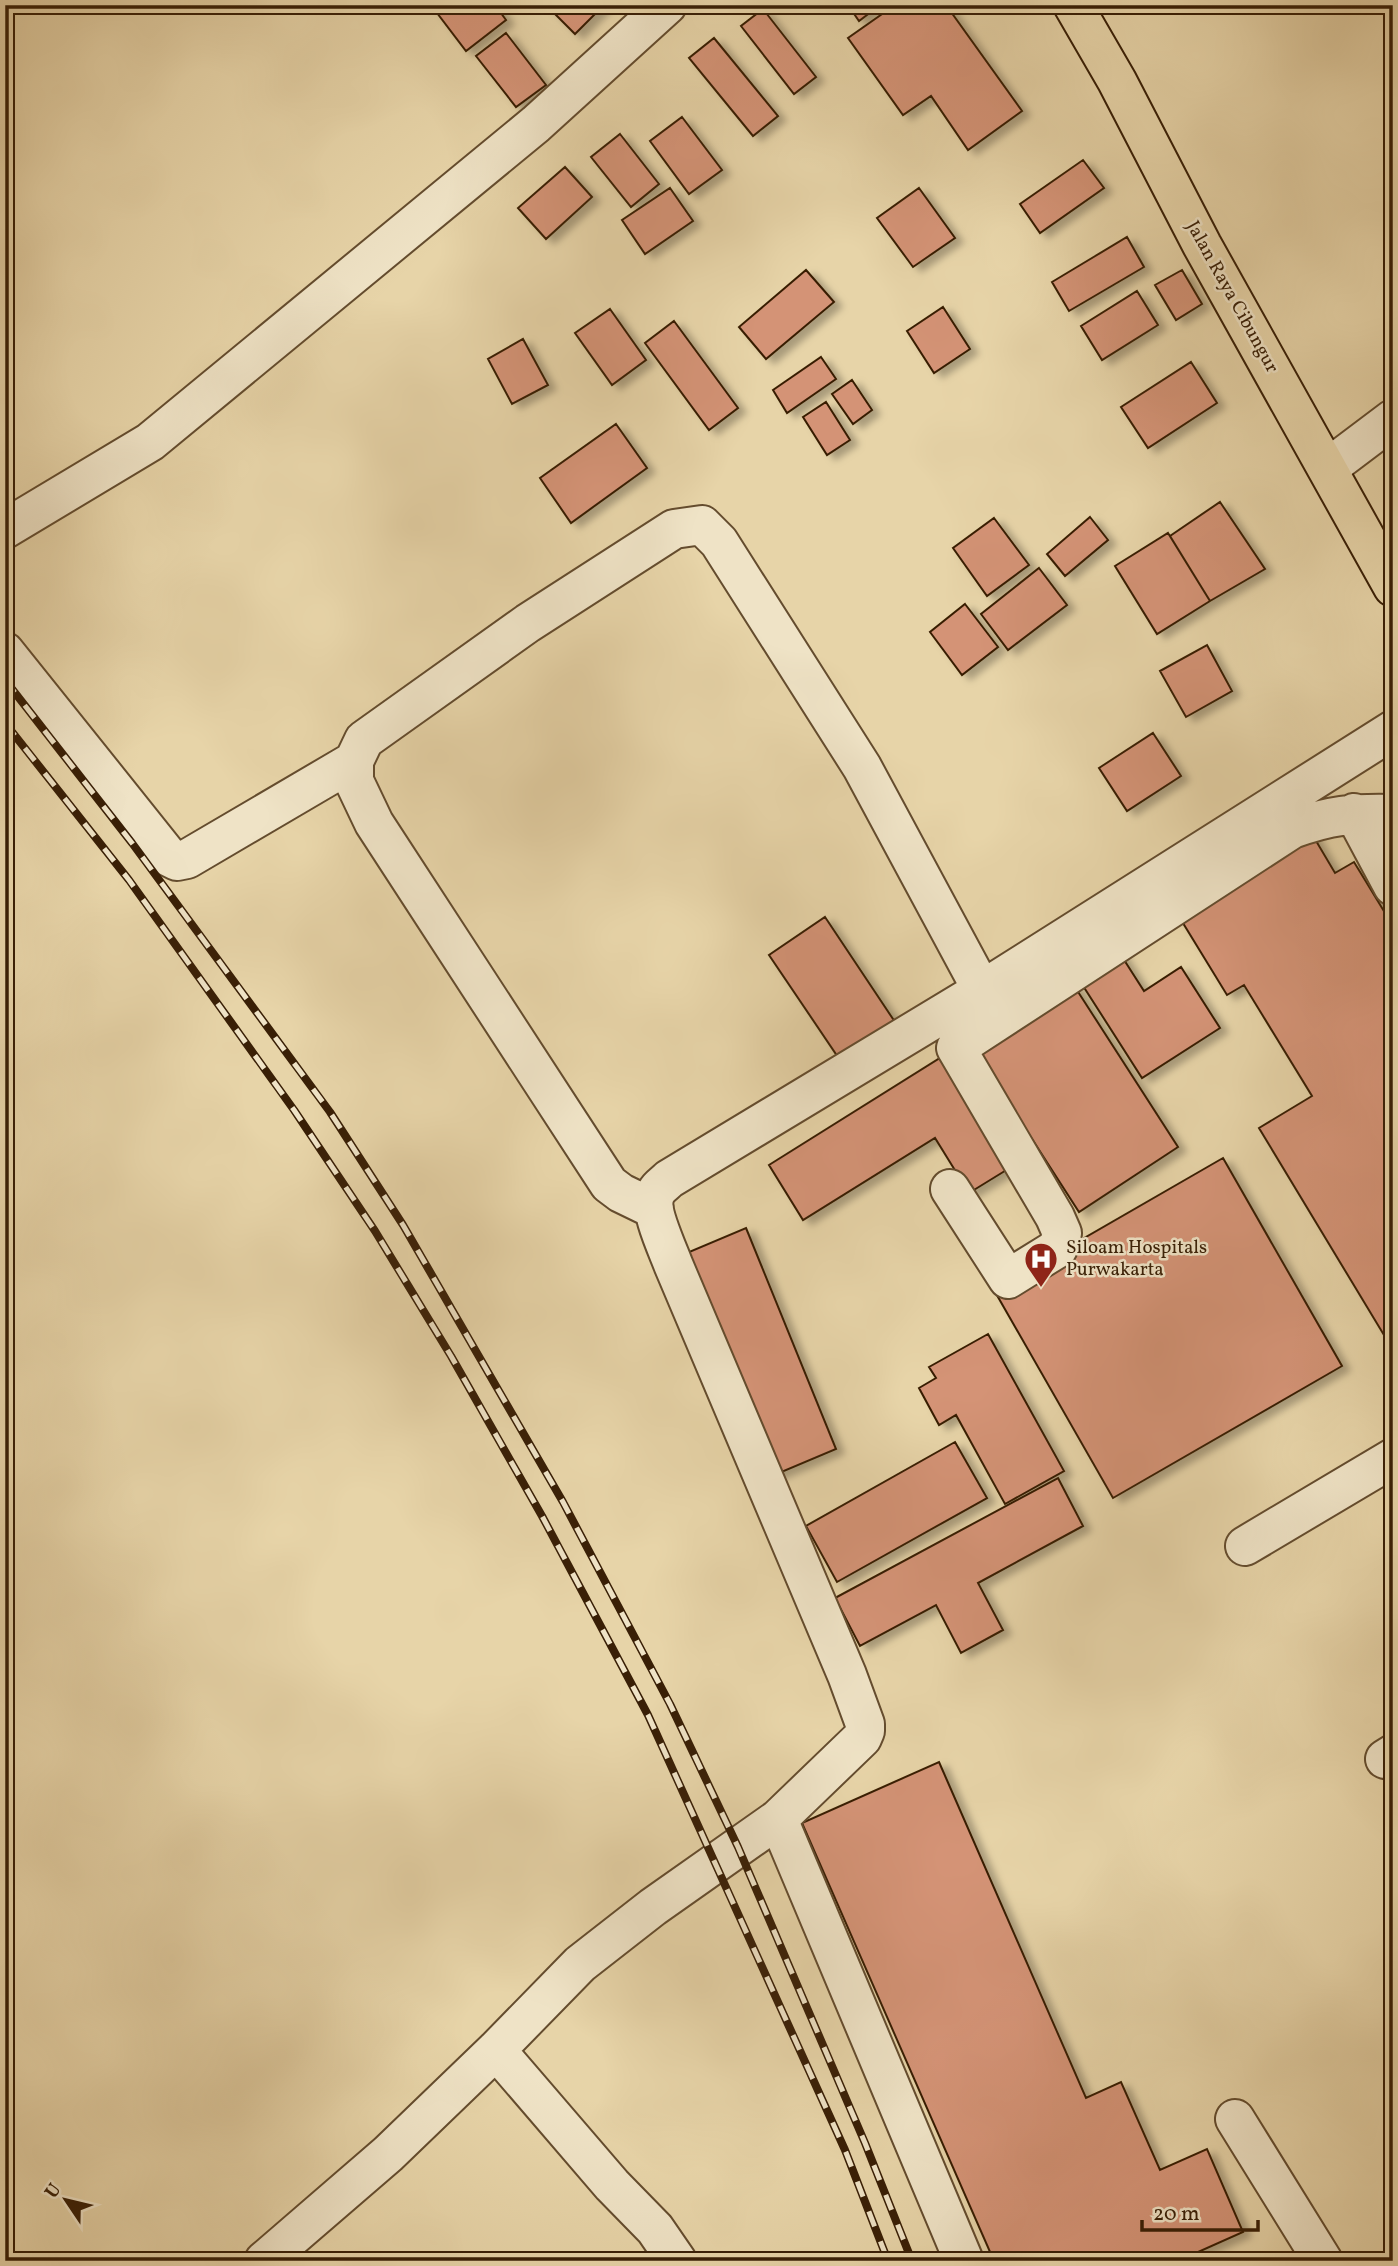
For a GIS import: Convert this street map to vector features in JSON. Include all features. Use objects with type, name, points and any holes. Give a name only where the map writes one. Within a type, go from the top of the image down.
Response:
[{"type":"highway","name":"Jalan Raya Cibungur","points":[[1073,5],[1117,81],[1202,245],[1393,587]]},
{"type":"street","points":[[5,529],[150,442],[536,124],[667,5]]},
{"type":"street","points":[[1328,468],[1393,419]]},
{"type":"street","points":[[654,1209],[609,1184],[374,823],[354,781],[354,761],[364,740],[527,623],[674,529],[702,525],[719,542],[862,767],[982,990]]},
{"type":"street","points":[[5,652],[169,857],[177,861],[187,859],[354,761]]},
{"type":"street","points":[[264,2261],[388,2154],[580,1964],[653,1907],[778,1819],[862,1738],[866,1731],[846,1675],[673,1264],[654,1209],[658,1188],[982,990],[1393,730]]},
{"type":"street","points":[[950,1189],[1008,1279],[1058,1248],[1062,1233],[1055,1217],[956,1048],[1292,829],[1321,819],[1354,813],[1393,814]]},
{"type":"street","points":[[1354,813],[1393,886]]},
{"type":"street","points":[[1245,1546],[1393,1458]]},
{"type":"street","points":[[778,1819],[964,2261]]},
{"type":"street","points":[[496,2050],[612,2185],[655,2229],[677,2261]]},
{"type":"street","points":[[1235,2119],[1324,2261]]},
{"type":"building","points":[[431,5],[495,5],[506,20],[466,51]]},
{"type":"building","points":[[546,5],[604,5],[575,34]]},
{"type":"building","points":[[848,5],[880,5],[859,21]]},
{"type":"building","points":[[895,5],[946,5],[1022,111],[968,150],[931,96],[903,115],[848,38]]},
{"type":"building","points":[[763,9],[816,77],[794,94],[741,26]]},
{"type":"building","points":[[506,33],[546,85],[516,107],[476,56]]},
{"type":"building","points":[[714,38],[778,116],[753,136],[689,58]]},
{"type":"building","points":[[682,117],[722,170],[689,194],[650,141]]},
{"type":"building","points":[[620,134],[659,184],[631,207],[591,157]]},
{"type":"building","points":[[1083,160],[1104,188],[1040,233],[1020,204]]},
{"type":"building","points":[[565,167],[592,197],[546,239],[518,208]]},
{"type":"building","points":[[670,188],[693,221],[645,254],[622,220]]},
{"type":"building","points":[[919,188],[955,238],[913,267],[877,218]]},
{"type":"building","points":[[1127,237],[1144,267],[1069,311],[1052,282]]},
{"type":"building","points":[[806,270],[834,302],[766,359],[739,327]]},
{"type":"building","points":[[1182,270],[1202,304],[1176,320],[1155,285]]},
{"type":"building","points":[[1137,291],[1158,325],[1102,360],[1081,326]]},
{"type":"building","points":[[943,307],[970,349],[934,373],[907,331]]},
{"type":"building","points":[[610,309],[646,360],[612,385],[575,333]]},
{"type":"building","points":[[674,321],[738,408],[709,430],[645,343]]},
{"type":"building","points":[[523,339],[548,385],[512,404],[488,359]]},
{"type":"building","points":[[821,357],[836,379],[787,413],[773,390]]},
{"type":"building","points":[[1191,362],[1217,403],[1148,448],[1121,407]]},
{"type":"building","points":[[852,380],[872,410],[853,424],[832,394]]},
{"type":"building","points":[[826,402],[850,440],[827,455],[803,417]]},
{"type":"building","points":[[616,424],[647,468],[571,523],[540,478]]},
{"type":"building","points":[[1220,502],[1265,569],[1210,601],[1170,536]]},
{"type":"building","points":[[1090,517],[1108,540],[1065,576],[1047,554]]},
{"type":"building","points":[[994,518],[1029,565],[987,596],[953,548]]},
{"type":"building","points":[[1168,533],[1210,601],[1157,634],[1115,566]]},
{"type":"building","points":[[1039,568],[1067,605],[1008,650],[981,614]]},
{"type":"building","points":[[965,604],[998,647],[962,675],[930,632]]},
{"type":"building","points":[[1207,645],[1232,691],[1186,717],[1160,671]]},
{"type":"building","points":[[1153,733],[1181,776],[1127,811],[1099,768]]},
{"type":"building","points":[[1309,829],[1335,873],[1354,862],[1393,926],[1393,1350],[1259,1128],[1312,1096],[1244,985],[1227,995],[1175,910]]},
{"type":"building","points":[[825,917],[899,1028],[844,1066],[769,955]]},
{"type":"building","points":[[1119,952],[1144,991],[1181,967],[1220,1028],[1142,1078],[1078,978]]},
{"type":"building","points":[[1073,984],[1178,1147],[1079,1212],[974,1049]]},
{"type":"building","points":[[940,1058],[1008,1169],[969,1193],[935,1138],[803,1220],[769,1165]]},
{"type":"building","points":[[1223,1158],[1342,1366],[1113,1498],[994,1290]]},
{"type":"building","points":[[746,1228],[836,1449],[772,1476],[682,1255]]},
{"type":"building","points":[[988,1334],[1064,1471],[1005,1504],[956,1415],[939,1425],[919,1388],[936,1378],[929,1367]]},
{"type":"building","points":[[955,1442],[987,1498],[837,1582],[806,1526]]},
{"type":"building","points":[[1058,1478],[1083,1526],[978,1583],[1003,1630],[961,1653],[936,1605],[860,1646],[835,1598]]},
{"type":"building","points":[[939,1762],[1086,2098],[1121,2082],[1160,2170],[1207,2149],[1243,2232],[1178,2261],[994,2261],[802,1823]]},
{"type":"railway","points":[[5,680],[132,843],[330,1112],[403,1225],[563,1502],[670,1704],[738,1847],[865,2143],[912,2261]]},
{"type":"railway","points":[[5,723],[129,880],[294,1110],[375,1231],[451,1356],[542,1516],[648,1715],[845,2150],[888,2261]]},
{"type":"place","name":"Siloam Hospitals Purwakarta","points":[[1041,1289]]}]
